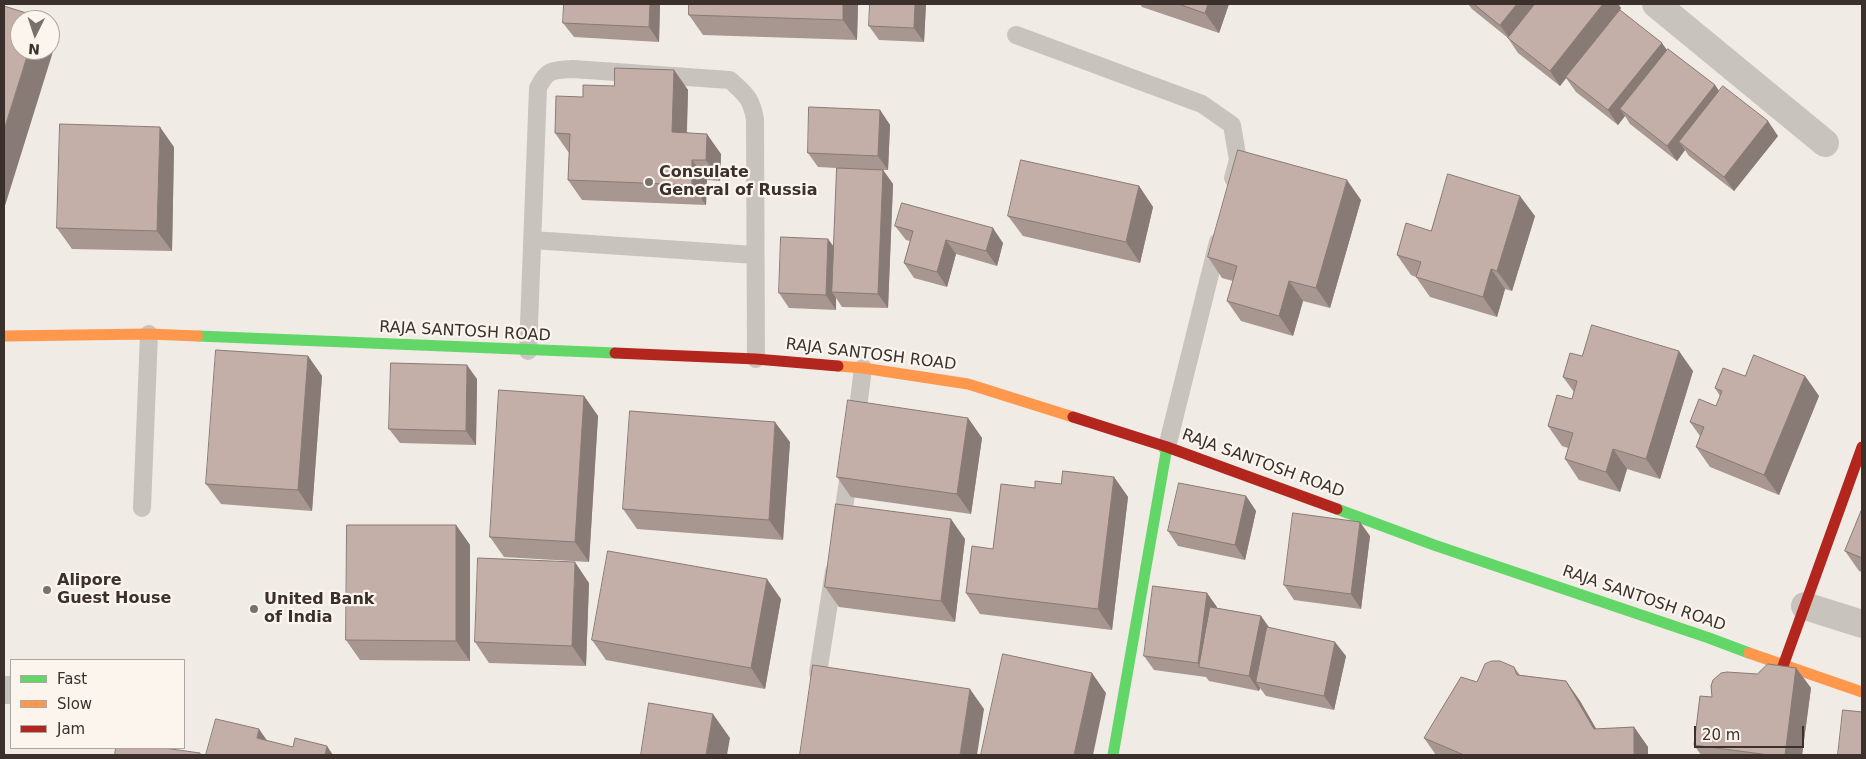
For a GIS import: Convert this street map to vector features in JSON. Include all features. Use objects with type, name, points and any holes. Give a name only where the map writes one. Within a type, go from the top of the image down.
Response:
[{"type":"main road","name":"RAJA SANTOSH ROAD","points":[[4,336],[149,334],[756,359],[863,368],[968,384],[1167,446],[1434,545],[1862,692]]},
{"type":"main road","points":[[1113,755],[1167,446]]},
{"type":"main road","points":[[1782,666],[1862,447]]},
{"type":"street","points":[[1656,4],[1825,143]]},
{"type":"street","points":[[1805,606],[1862,624]]},
{"type":"lane","points":[[1016,35],[1202,104],[1232,124],[1238,160],[1228,198]]},
{"type":"lane","points":[[528,351],[538,88],[544,75],[557,70],[582,69],[730,80],[752,103],[755,119],[756,359]]},
{"type":"lane","points":[[1167,446],[1221,227]]},
{"type":"lane","points":[[532,240],[755,255]]},
{"type":"lane","points":[[142,508],[149,334]]},
{"type":"lane","points":[[818,673],[838,550],[863,368]]},
{"type":"building","points":[[564,4],[650,4],[649,27],[563,23]]},
{"type":"building","points":[[689,4],[843,4],[843,20],[689,15]]},
{"type":"building","points":[[870,4],[915,4],[914,28],[869,26]]},
{"type":"building","points":[[1179,4],[1208,4],[1205,13]]},
{"type":"building","points":[[1474,4],[1517,4],[1500,25]]},
{"type":"building","points":[[1535,4],[1603,4],[1550,71],[1508,38]]},
{"type":"building","points":[[4,6],[17,10],[10,10],[10,60],[26,60],[4,130]]},
{"type":"building","points":[[1620,10],[1662,43],[1608,110],[1566,77]]},
{"type":"building","points":[[1668,49],[1715,85],[1667,146],[1620,109]]},
{"type":"building","points":[[615,68],[674,70],[672,132],[707,134],[706,160],[692,160],[692,185],[568,180],[570,134],[555,133],[556,96],[583,97],[583,85],[614,86]]},
{"type":"building","points":[[1723,86],[1768,121],[1724,177],[1679,142]]},
{"type":"building","points":[[809,107],[880,110],[878,156],[808,153]]},
{"type":"building","points":[[60,124],[160,127],[157,231],[57,228]]},
{"type":"building","points":[[1238,150],[1347,180],[1316,288],[1289,281],[1279,316],[1227,301],[1237,266],[1208,257]]},
{"type":"building","points":[[1021,160],[1139,186],[1126,242],[1008,216]]},
{"type":"building","points":[[837,168],[883,170],[878,294],[832,292]]},
{"type":"building","points":[[1448,174],[1520,196],[1497,271],[1491,269],[1483,297],[1416,277],[1421,262],[1397,255],[1406,223],[1431,231]]},
{"type":"building","points":[[902,203],[993,228],[986,251],[946,240],[937,272],[904,263],[913,231],[895,226]]},
{"type":"building","points":[[781,237],[828,239],[826,295],[779,293]]},
{"type":"building","points":[[1592,325],[1679,351],[1646,459],[1613,449],[1606,472],[1565,459],[1573,433],[1548,426],[1557,395],[1572,399],[1577,381],[1563,377],[1570,353],[1582,356]]},
{"type":"building","points":[[216,350],[308,356],[298,490],[206,484]]},
{"type":"building","points":[[1754,355],[1805,376],[1764,475],[1696,447],[1704,427],[1690,422],[1699,399],[1716,406],[1722,391],[1715,388],[1723,368],[1745,376]]},
{"type":"building","points":[[391,363],[467,365],[466,431],[389,429]]},
{"type":"building","points":[[499,390],[584,396],[575,542],[490,537]]},
{"type":"building","points":[[848,400],[968,418],[957,494],[837,477]]},
{"type":"building","points":[[630,411],[775,422],[769,520],[623,509]]},
{"type":"building","points":[[1063,471],[1114,477],[1098,609],[966,593],[972,546],[993,549],[1001,484],[1035,488],[1035,481],[1061,484]]},
{"type":"building","points":[[1179,483],[1246,496],[1235,545],[1168,531]]},
{"type":"building","points":[[836,504],[951,519],[941,601],[825,587]]},
{"type":"building","points":[[1862,509],[1862,558],[1845,551]]},
{"type":"building","points":[[1293,513],[1360,522],[1351,594],[1284,585]]},
{"type":"building","points":[[347,525],[456,525],[456,641],[346,640]]},
{"type":"building","points":[[608,551],[767,579],[751,668],[592,640]]},
{"type":"building","points":[[478,558],[575,562],[572,646],[475,642]]},
{"type":"building","points":[[1153,586],[1207,593],[1198,663],[1144,656]]},
{"type":"building","points":[[1210,607],[1261,616],[1249,676],[1199,667]]},
{"type":"building","points":[[1267,627],[1335,642],[1324,696],[1256,682]]},
{"type":"building","points":[[1003,654],[1092,673],[1074,755],[981,755]]},
{"type":"building","points":[[1492,661],[1500,661],[1514,667],[1517,675],[1566,681],[1594,729],[1634,727],[1634,755],[1464,755],[1424,738],[1461,677],[1477,682],[1485,664]]},
{"type":"building","points":[[1768,664],[1796,668],[1785,755],[1769,755],[1694,745],[1700,696],[1712,697],[1711,686],[1713,680],[1721,673],[1727,672],[1757,674]]},
{"type":"building","points":[[813,665],[970,689],[960,755],[800,755]]},
{"type":"building","points":[[649,703],[713,714],[706,755],[641,755]]},
{"type":"building","points":[[1843,710],[1862,712],[1862,755],[1838,755]]},
{"type":"building","points":[[216,719],[259,729],[257,738],[293,747],[295,738],[327,746],[325,755],[206,755]]},
{"type":"building","points":[[116,749],[171,749],[200,753],[200,755],[115,755]]},
{"type":"traffic: fast","points":[[198,336],[615,353]]},
{"type":"traffic: fast","points":[[1113,755],[1167,447]]},
{"type":"traffic: fast","points":[[1337,509],[1434,545],[1749,653]]},
{"type":"traffic: slow","points":[[4,336],[149,334],[198,336]]},
{"type":"traffic: slow","points":[[838,366],[968,384],[1073,417]]},
{"type":"traffic: slow","points":[[1749,653],[1862,692]]},
{"type":"traffic: jam","points":[[615,353],[756,359],[838,366]]},
{"type":"traffic: jam","points":[[1073,417],[1167,447],[1337,509]]},
{"type":"traffic: jam","points":[[1783,666],[1862,447]]},
{"type":"place","name":"Consulate General of Russia","points":[[649,182]]},
{"type":"place","name":"Alipore Guest House","points":[[47,590]]},
{"type":"place","name":"United Bank of India","points":[[254,609]]}]
